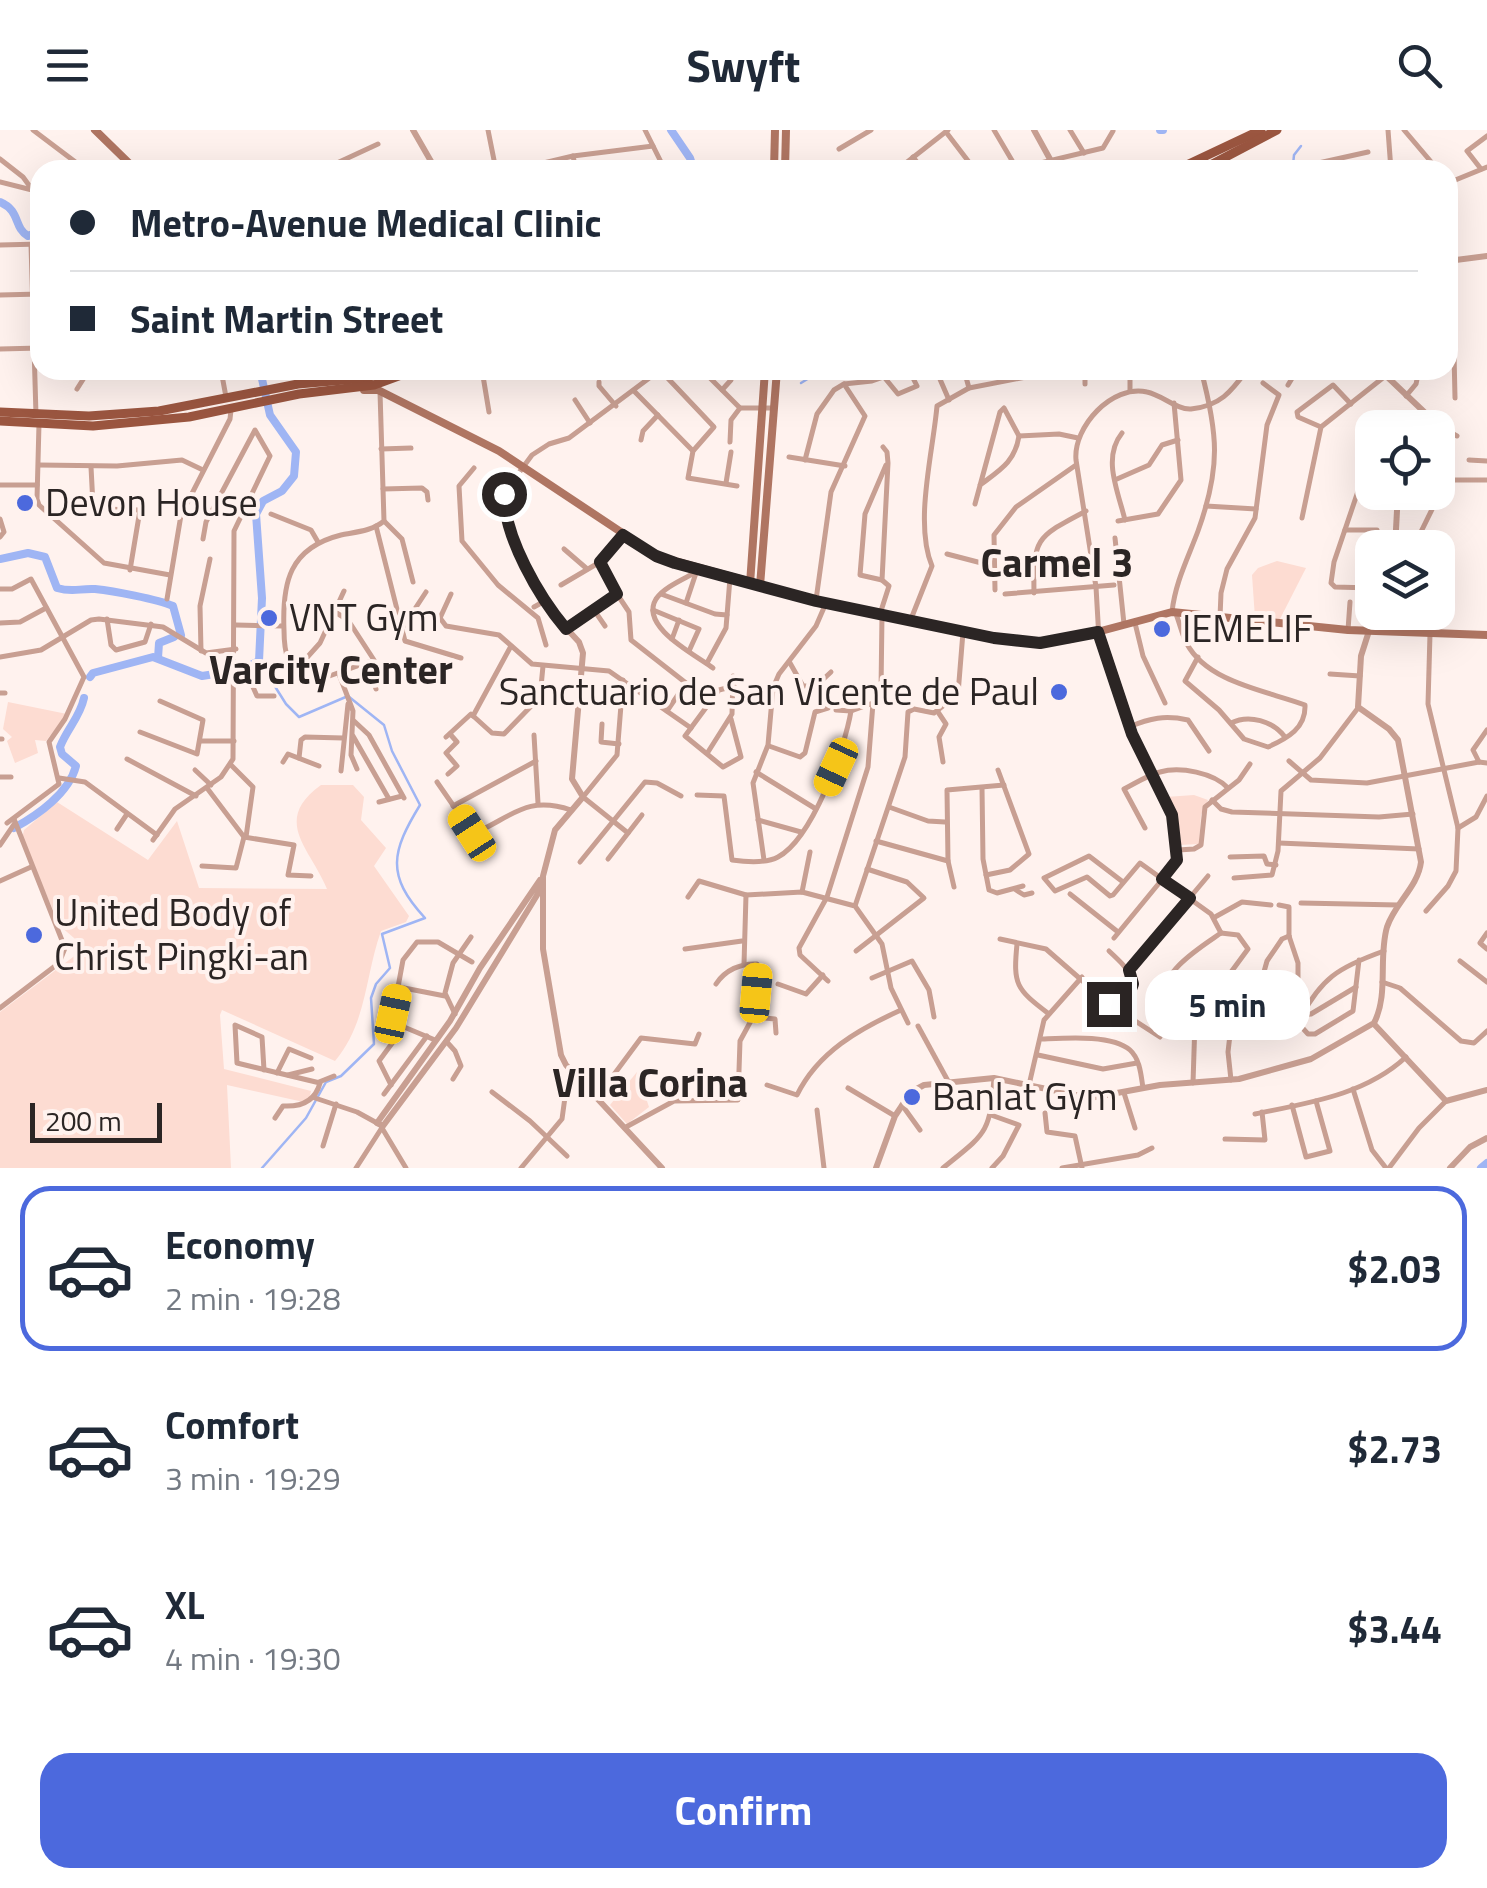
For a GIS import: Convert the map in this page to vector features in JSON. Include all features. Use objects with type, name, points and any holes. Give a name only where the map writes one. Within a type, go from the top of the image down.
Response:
[{"type":"main road","points":[[95,130],[126,160]]},
{"type":"main road","points":[[774,160],[776,130]]},
{"type":"main road","points":[[784,160],[786,130]]},
{"type":"main road","points":[[1214,160],[1261,130]]},
{"type":"main road","points":[[1217,160],[1277,130]]},
{"type":"main road","points":[[274,395],[312,382],[340,380]]},
{"type":"main road","points":[[3,417],[38,420],[229,405],[274,395],[382,387],[396,380]]},
{"type":"main road","points":[[766,380],[769,408]]},
{"type":"main road","points":[[755,585],[769,408],[775,380]]},
{"type":"main road","points":[[382,387],[501,452],[656,556],[697,570],[910,622],[1040,643],[1174,612],[1348,630],[1487,635]]},
{"type":"street","points":[[33,130],[73,160]]},
{"type":"street","points":[[413,130],[430,160]]},
{"type":"street","points":[[488,130],[494,160]]},
{"type":"street","points":[[645,130],[662,160]]},
{"type":"street","points":[[839,149],[871,130]]},
{"type":"street","points":[[994,130],[1009,160]]},
{"type":"street","points":[[1034,130],[1052,160],[1106,146],[1113,131]]},
{"type":"street","points":[[1070,130],[1084,153]]},
{"type":"street","points":[[1388,130],[1390,160]]},
{"type":"street","points":[[1404,130],[1430,160]]},
{"type":"street","points":[[909,160],[947,131],[968,160]]},
{"type":"street","points":[[1458,178],[1484,168],[1467,151],[1487,136]]},
{"type":"street","points":[[344,160],[378,144]]},
{"type":"street","points":[[559,160],[653,146]]},
{"type":"street","points":[[1338,160],[1368,152]]},
{"type":"street","points":[[573,156],[574,160]]},
{"type":"street","points":[[0,159],[30,186]]},
{"type":"street","points":[[0,182],[30,188]]},
{"type":"street","points":[[0,245],[30,244]]},
{"type":"street","points":[[1458,260],[1487,256]]},
{"type":"street","points":[[0,294],[30,294]]},
{"type":"street","points":[[0,350],[30,348]]},
{"type":"street","points":[[37,380],[39,506],[104,562],[170,576]]},
{"type":"street","points":[[78,389],[83,380]]},
{"type":"street","points":[[167,599],[181,515],[230,419],[223,380]]},
{"type":"street","points":[[484,380],[490,412]]},
{"type":"street","points":[[628,833],[583,797],[572,779],[582,648],[542,600],[504,502],[506,490],[527,460],[545,446],[570,438],[648,380]]},
{"type":"street","points":[[670,380],[714,426],[693,450],[688,478],[737,486]]},
{"type":"street","points":[[712,380],[740,408],[769,408]]},
{"type":"street","points":[[722,390],[731,380]]},
{"type":"street","points":[[805,460],[816,414],[834,390],[867,380]]},
{"type":"street","points":[[886,380],[898,394],[917,386],[913,380]]},
{"type":"street","points":[[940,380],[949,400]]},
{"type":"street","points":[[967,380],[969,388]]},
{"type":"street","points":[[910,622],[932,566],[926,552],[926,517],[939,404],[969,388],[1002,380]]},
{"type":"street","points":[[1130,380],[1130,391]]},
{"type":"street","points":[[1198,657],[1184,681],[1247,741],[1264,747],[1298,729],[1306,708],[1303,704],[1237,684],[1198,657],[1187,644],[1174,612],[1175,592],[1206,506],[1216,446],[1203,380]]},
{"type":"street","points":[[1070,894],[1116,935],[1177,860],[1178,850],[1172,815],[1129,727],[1098,632],[1086,511],[1076,465],[1078,438],[1099,410],[1130,391],[1147,392],[1188,409],[1210,405],[1230,394],[1240,380]]},
{"type":"street","points":[[1288,385],[1291,380]]},
{"type":"street","points":[[1302,518],[1322,428],[1375,380]]},
{"type":"street","points":[[1389,380],[1420,410]]},
{"type":"street","points":[[1406,396],[1417,380]]},
{"type":"street","points":[[1454,380],[1455,398]]},
{"type":"street","points":[[599,382],[616,406]]},
{"type":"street","points":[[1220,617],[1227,570],[1256,510],[1267,424],[1279,394],[1263,383]]},
{"type":"street","points":[[764,861],[753,782],[768,745],[773,688],[779,674],[816,626],[827,512],[835,481],[865,416],[844,384]]},
{"type":"street","points":[[1322,428],[1298,417],[1297,412],[1333,386],[1352,405]]},
{"type":"street","points":[[382,387],[384,521],[402,538],[413,582]]},
{"type":"street","points":[[634,391],[693,450]]},
{"type":"street","points":[[575,400],[590,423]]},
{"type":"street","points":[[1122,433],[1111,452],[1122,520],[1158,514],[1178,487],[1181,472],[1174,403]]},
{"type":"street","points":[[730,442],[731,420],[740,408]]},
{"type":"street","points":[[975,504],[980,485],[1002,409],[1008,412],[1019,436],[1012,460],[980,485]]},
{"type":"street","points":[[640,440],[658,416]]},
{"type":"street","points":[[60,778],[85,782],[155,837],[176,808],[231,766],[236,648],[234,531],[270,456],[254,430],[206,522],[203,539]]},
{"type":"street","points":[[1019,436],[1058,434],[1078,438]]},
{"type":"street","points":[[1115,479],[1148,466],[1164,443],[1178,440]]},
{"type":"street","points":[[882,580],[888,463],[883,447]]},
{"type":"street","points":[[381,449],[411,448]]},
{"type":"street","points":[[488,455],[501,452]]},
{"type":"street","points":[[726,484],[730,452]]},
{"type":"street","points":[[789,457],[845,466]]},
{"type":"street","points":[[38,465],[91,467],[182,460],[203,470]]},
{"type":"street","points":[[1469,460],[1487,461]]},
{"type":"street","points":[[778,984],[806,994],[826,978],[798,952],[827,897],[868,768],[873,703],[881,690],[879,614],[889,586],[882,580],[860,576],[865,514],[888,463]]},
{"type":"street","points":[[995,590],[994,535],[1016,507],[1076,465]]},
{"type":"street","points":[[91,467],[93,505],[100,510],[140,510],[130,570]]},
{"type":"street","points":[[474,468],[459,486],[462,541],[498,585],[532,610],[546,644]]},
{"type":"street","points":[[1422,530],[1444,483],[1487,480]]},
{"type":"street","points":[[0,484],[37,486]]},
{"type":"street","points":[[383,489],[422,488],[428,500]]},
{"type":"street","points":[[1355,499],[1334,562],[1331,586],[1355,588]]},
{"type":"street","points":[[1206,506],[1256,510]]},
{"type":"street","points":[[1034,593],[1034,552],[1038,544],[1051,530],[1086,511]]},
{"type":"street","points":[[271,514],[312,530],[319,543]]},
{"type":"street","points":[[0,519],[4,532],[0,537]]},
{"type":"street","points":[[335,612],[348,620],[374,658],[306,684],[285,654],[288,580],[302,555],[319,543],[384,521]]},
{"type":"street","points":[[376,526],[406,642],[461,658]]},
{"type":"street","points":[[1344,530],[1355,530]]},
{"type":"street","points":[[561,585],[600,562],[623,535]]},
{"type":"street","points":[[1115,538],[1124,624]]},
{"type":"street","points":[[564,549],[586,568]]},
{"type":"street","points":[[947,554],[993,566]]},
{"type":"street","points":[[201,651],[200,606],[210,558]]},
{"type":"street","points":[[600,562],[629,612],[631,640],[686,683],[666,711]]},
{"type":"street","points":[[697,570],[661,594],[653,610],[659,626],[672,639],[710,665],[724,632],[730,578]]},
{"type":"street","points":[[686,603],[697,570]]},
{"type":"street","points":[[0,589],[12,589],[32,579],[84,677],[49,742],[60,778],[52,792],[14,823],[0,845]]},
{"type":"street","points":[[1005,594],[1114,585]]},
{"type":"street","points":[[294,672],[316,649],[344,591]]},
{"type":"street","points":[[401,630],[426,592]]},
{"type":"street","points":[[452,594],[441,615],[442,624],[496,634],[528,662],[604,670],[691,728]]},
{"type":"street","points":[[566,629],[617,594]]},
{"type":"street","points":[[661,594],[727,615]]},
{"type":"street","points":[[532,610],[542,600]]},
{"type":"street","points":[[1348,630],[1350,602]]},
{"type":"street","points":[[0,623],[20,622],[46,608]]},
{"type":"street","points":[[594,610],[605,626]]},
{"type":"street","points":[[653,610],[700,629],[689,651]]},
{"type":"street","points":[[0,657],[31,653],[91,620],[108,619],[163,627],[201,651],[215,654],[236,648]]},
{"type":"street","points":[[108,619],[111,645],[116,650],[146,642],[151,624]]},
{"type":"street","points":[[672,639],[680,620]]},
{"type":"street","points":[[1134,622],[1143,656],[1165,704]]},
{"type":"street","points":[[236,625],[284,626]]},
{"type":"street","points":[[1234,878],[1270,876],[1276,865],[1283,788],[1320,758],[1358,708],[1369,631]]},
{"type":"street","points":[[855,906],[904,757],[908,712],[938,712],[958,694],[963,632]]},
{"type":"street","points":[[1426,912],[1456,871],[1458,828],[1428,704],[1430,634]]},
{"type":"street","points":[[448,774],[457,766],[446,753],[457,742],[447,735],[472,715],[510,646]]},
{"type":"street","points":[[366,663],[376,689]]},
{"type":"street","points":[[790,663],[802,686],[816,686],[830,672]]},
{"type":"street","points":[[472,715],[492,734],[504,734],[540,697],[543,666]]},
{"type":"street","points":[[235,673],[248,676],[257,696],[274,696]]},
{"type":"street","points":[[338,674],[354,721],[351,755],[358,769]]},
{"type":"street","points":[[1330,674],[1360,676]]},
{"type":"street","points":[[733,676],[734,686],[730,719],[741,758],[723,767],[685,736],[718,690],[734,686]]},
{"type":"street","points":[[623,680],[615,759],[555,830],[543,876],[543,949],[561,1055],[662,1168]]},
{"type":"street","points":[[342,770],[347,696]]},
{"type":"street","points":[[140,732],[196,754],[204,720],[160,702]]},
{"type":"street","points":[[768,745],[800,758],[805,753],[815,712],[851,711],[873,703]]},
{"type":"street","points":[[876,1168],[896,1116],[918,1087],[994,1078],[1090,1098],[1143,1088],[1231,1080],[1263,1075],[1311,1059],[1374,1024],[1380,1004],[1388,926],[1419,874],[1419,850],[1396,736],[1358,708]]},
{"type":"street","points":[[697,795],[724,796],[732,860],[764,861],[783,854],[816,809],[844,748],[851,711]]},
{"type":"street","points":[[938,712],[946,724],[939,738],[943,762]]},
{"type":"street","points":[[1129,727],[1159,716],[1188,720],[1209,751]]},
{"type":"street","points":[[1230,723],[1240,718],[1252,719],[1275,726],[1286,738]]},
{"type":"street","points":[[708,752],[730,719]]},
{"type":"street","points":[[354,721],[370,735],[403,797],[379,802]]},
{"type":"street","points":[[602,724],[601,742],[619,744]]},
{"type":"street","points":[[1478,762],[1473,750],[1487,730]]},
{"type":"street","points":[[534,734],[538,804]]},
{"type":"street","points":[[353,736],[389,799]]},
{"type":"street","points":[[300,758],[302,738],[343,738]]},
{"type":"street","points":[[200,741],[234,741]]},
{"type":"street","points":[[283,762],[287,754],[319,766]]},
{"type":"street","points":[[127,760],[196,796]]},
{"type":"street","points":[[1290,760],[1302,773],[1321,782],[1376,783],[1478,762],[1487,764]]},
{"type":"street","points":[[454,806],[536,761]]},
{"type":"street","points":[[1178,850],[1200,845],[1203,816],[1212,800],[1244,774],[1250,764]]},
{"type":"street","points":[[231,766],[253,787],[234,876]]},
{"type":"street","points":[[194,770],[245,837],[295,846],[288,875],[311,876]]},
{"type":"street","points":[[986,875],[1010,870],[1029,854],[998,770]]},
{"type":"street","points":[[1145,828],[1124,789],[1152,775],[1168,770],[1208,775],[1228,788]]},
{"type":"street","points":[[756,772],[816,809]]},
{"type":"street","points":[[0,777],[11,777]]},
{"type":"street","points":[[436,782],[473,834],[520,808],[538,804],[571,810]]},
{"type":"street","points":[[580,862],[645,782],[657,783],[681,796]]},
{"type":"street","points":[[954,887],[948,861],[947,790],[1004,785]]},
{"type":"street","points":[[982,788],[986,875],[992,893],[1019,888],[1032,894]]},
{"type":"street","points":[[1458,828],[1476,816],[1487,796]]},
{"type":"street","points":[[1212,800],[1228,812],[1379,817],[1413,814]]},
{"type":"street","points":[[889,807],[928,821],[946,822]]},
{"type":"street","points":[[117,829],[127,814]]},
{"type":"street","points":[[608,859],[642,815]]},
{"type":"street","points":[[758,820],[800,832]]},
{"type":"street","points":[[0,1008],[59,963],[65,942],[14,823]]},
{"type":"street","points":[[876,841],[948,861]]},
{"type":"street","points":[[1279,842],[1419,850]]},
{"type":"street","points":[[802,892],[810,852]]},
{"type":"street","points":[[1123,882],[1089,856],[1044,878],[1053,891],[1087,877],[1112,896],[1140,863],[1214,917],[1222,933]]},
{"type":"street","points":[[1230,857],[1264,856],[1267,864],[1276,865]]},
{"type":"street","points":[[202,866],[236,868]]},
{"type":"street","points":[[0,882],[31,868]]},
{"type":"street","points":[[856,952],[924,896],[906,882],[867,869]]},
{"type":"street","points":[[384,1094],[455,1014],[480,968],[543,876]]},
{"type":"street","points":[[1129,970],[1208,876]]},
{"type":"street","points":[[688,897],[698,881],[746,895],[802,892],[855,906],[886,952],[891,988],[908,1023]]},
{"type":"street","points":[[356,1168],[425,1061],[446,1042],[542,886]]},
{"type":"street","points":[[744,964],[746,895]]},
{"type":"street","points":[[1214,917],[1242,902],[1270,905]]},
{"type":"street","points":[[1301,904],[1398,906]]},
{"type":"street","points":[[1228,1038],[1246,1035],[1264,1024],[1298,980],[1298,963],[1289,936],[1290,907],[1279,905]]},
{"type":"street","points":[[525,915],[543,920]]},
{"type":"street","points":[[1193,1083],[1195,1022],[1248,949],[1238,935],[1222,933],[1182,964],[1163,990],[1164,1000],[1195,1022]]},
{"type":"street","points":[[1487,933],[1480,943],[1487,949]]},
{"type":"street","points":[[1231,1080],[1231,1026],[1262,979],[1267,962],[1282,939],[1289,936]]},
{"type":"street","points":[[455,1014],[445,996],[451,967],[471,937]]},
{"type":"street","points":[[1000,939],[1046,949],[1122,1012],[1160,1036]]},
{"type":"street","points":[[685,949],[742,941]]},
{"type":"street","points":[[393,1014],[406,952],[417,942],[438,942],[472,962]]},
{"type":"street","points":[[1016,944],[1014,973],[1019,990],[1049,1014]]},
{"type":"street","points":[[1109,951],[1129,970],[1133,984],[1122,1012]]},
{"type":"street","points":[[1359,960],[1354,1009],[1312,1035],[1298,1024],[1302,1014],[1338,970],[1359,960],[1384,952]]},
{"type":"street","points":[[1460,961],[1487,982]]},
{"type":"street","points":[[872,978],[914,963],[931,994],[934,1017]]},
{"type":"street","points":[[626,1127],[664,1103],[738,1100],[740,1041],[753,1017],[757,964],[744,964],[721,976],[716,984]]},
{"type":"street","points":[[1029,1085],[1044,1021],[1082,977]]},
{"type":"street","points":[[1382,982],[1400,988],[1462,1040],[1474,1042],[1487,1031]]},
{"type":"street","points":[[398,986],[445,996]]},
{"type":"street","points":[[1302,1014],[1311,1014],[1356,987]]},
{"type":"street","points":[[767,1085],[797,1096],[805,1079],[826,1055],[867,1025],[901,1010]]},
{"type":"street","points":[[753,1017],[775,1020],[776,1034]]},
{"type":"street","points":[[1374,1024],[1446,1101]]},
{"type":"street","points":[[264,1070],[262,1037],[234,1025],[236,1063],[264,1070],[276,1073],[288,1074],[319,1082],[334,1076]]},
{"type":"street","points":[[918,1026],[948,1081]]},
{"type":"street","points":[[391,1085],[380,1066],[381,1056],[404,1027],[431,1038]]},
{"type":"street","points":[[598,1096],[641,1038],[695,1044],[699,1034]]},
{"type":"street","points":[[425,1061],[431,1038]]},
{"type":"street","points":[[1042,1038],[1083,1038],[1130,1050],[1138,1063],[1143,1088]]},
{"type":"street","points":[[446,1042],[461,1066],[453,1078]]},
{"type":"street","points":[[276,1073],[289,1048],[311,1058]]},
{"type":"street","points":[[1038,1055],[1104,1070],[1138,1063]]},
{"type":"street","points":[[1226,1139],[1265,1140],[1258,1113],[1353,1089],[1385,1076],[1406,1058]]},
{"type":"street","points":[[521,1168],[562,1120],[569,1068]]},
{"type":"street","points":[[288,1074],[312,1069]]},
{"type":"street","points":[[943,1168],[986,1131],[992,1116],[994,1078]]},
{"type":"street","points":[[317,1099],[319,1082]]},
{"type":"street","points":[[848,1088],[896,1116]]},
{"type":"street","points":[[1353,1089],[1372,1150],[1388,1168],[1446,1101],[1487,1090]]},
{"type":"street","points":[[492,1092],[567,1156]]},
{"type":"street","points":[[1124,1092],[1135,1128]]},
{"type":"street","points":[[275,1118],[284,1106],[298,1107],[317,1099],[336,1104],[381,1127],[402,1167]]},
{"type":"street","points":[[1292,1105],[1306,1157],[1330,1150],[1316,1101]]},
{"type":"street","points":[[324,1146],[336,1104]]},
{"type":"street","points":[[902,1105],[920,1130]]},
{"type":"street","points":[[817,1110],[824,1168]]},
{"type":"street","points":[[1045,1113],[1047,1132],[1076,1136],[1082,1166]]},
{"type":"street","points":[[992,1116],[1019,1125],[992,1168]]},
{"type":"street","points":[[1450,1168],[1470,1147],[1487,1138]]},
{"type":"street","points":[[1062,1168],[1152,1148]]},
{"type":"street","points":[[527,1160],[534,1168]]},
{"type":"shaded area","points":[[1277,561],[1306,568],[1280,619],[1255,618],[1252,575],[1258,568]]},
{"type":"shaded area","points":[[8,702],[67,714],[46,741],[35,740],[38,753],[15,763],[7,741],[12,737],[3,729]]},
{"type":"shaded area","points":[[321,785],[353,785],[364,797],[361,820],[386,848],[374,866],[409,916],[406,922],[381,931],[359,1015],[335,1061],[222,1010],[224,1069],[311,1091],[308,1103],[227,1085],[231,1168],[0,1168],[0,1012],[77,954],[81,944],[60,926],[22,839],[24,830],[57,802],[148,860],[177,821],[199,888],[327,889],[299,836],[297,823],[306,798]]},
{"type":"shaded area","points":[[1194,795],[1208,800],[1201,815],[1199,844],[1179,845],[1177,819],[1166,797]]},
{"type":"shaded area","points":[[637,1072],[649,1107],[627,1124],[610,1105]]},
{"type":"waterway","points":[[671,130],[691,160]]},
{"type":"waterway","points":[[1294,160],[1301,146]]},
{"type":"waterway","points":[[0,202],[30,235]]},
{"type":"waterway","points":[[90,677],[153,657],[202,676],[240,670],[259,661],[262,598],[256,514],[263,501],[282,491],[294,476],[296,452],[270,415],[262,380]]},
{"type":"waterway","points":[[801,383],[806,380]]},
{"type":"waterway","points":[[0,559],[28,553],[45,557],[57,588],[95,589],[173,606],[181,635]]},
{"type":"waterway","points":[[158,658],[159,643],[174,637]]},
{"type":"waterway","points":[[259,661],[286,704],[299,717],[348,696],[384,725],[392,751],[420,805],[403,836],[397,863],[403,889],[425,918],[382,934],[390,968],[376,984],[371,998],[374,1044],[341,1076],[326,1082],[306,1118],[262,1168]]},
{"type":"waterway","points":[[14,828],[51,802],[72,776],[76,766],[60,747],[84,698]]},
{"type":"waterway","points":[[1481,1168],[1487,1163]]},
{"type":"place","name":"Devon House","points":[[25,503]]},
{"type":"place","name":"VNT Gym","points":[[269,618]]},
{"type":"place","name":"IEMELIF","points":[[1162,629]]},
{"type":"place","name":"Sanctuario de San Vicente de Paul","points":[[1059,692]]},
{"type":"place","name":"United Body of Christ Pingki-an","points":[[34,935]]},
{"type":"place","name":"Banlat Gym","points":[[912,1097]]},
{"type":"district","name":"Carmel 3","points":[[1057,563]]},
{"type":"district","name":"Varcity Center","points":[[331,670]]},
{"type":"district","name":"Villa Corina","points":[[650,1083]]},
{"type":"route","points":[[504,494],[515,537],[540,596],[566,629],[617,594],[600,562],[623,535],[675,563],[794,596],[963,632],[1040,643],[1098,632],[1132,734],[1174,821],[1177,860],[1162,879],[1190,898],[1129,970],[1132,992],[1122,1012],[1109,1004]]}]
